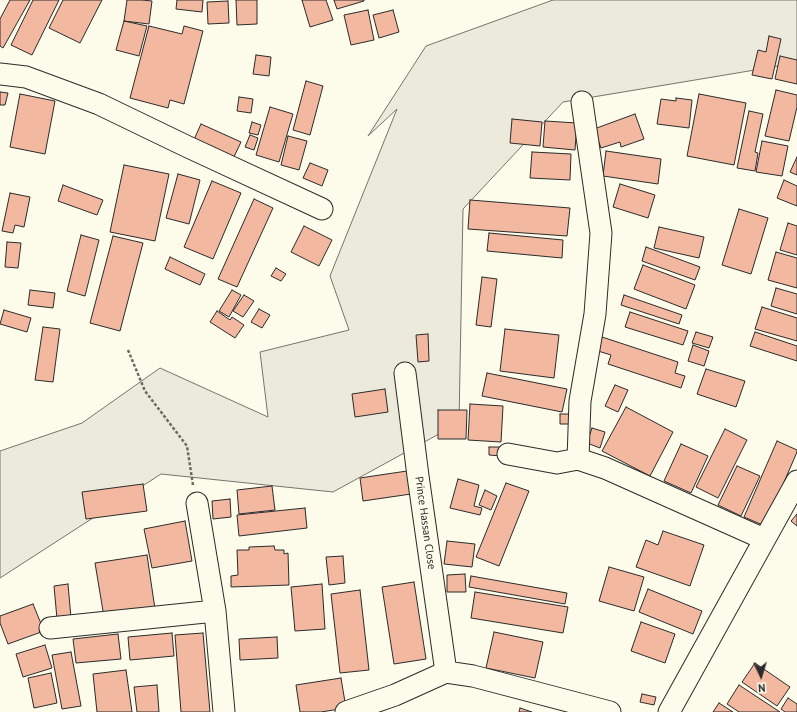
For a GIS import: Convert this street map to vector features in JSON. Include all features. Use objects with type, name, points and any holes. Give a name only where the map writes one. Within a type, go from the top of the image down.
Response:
[{"type":"street","points":[[0,74],[26,77],[99,104],[322,209]]},
{"type":"street","points":[[578,459],[580,401],[595,314],[601,232],[582,102]]},
{"type":"street","name":"Prince Hassan Close","points":[[405,373],[446,672]]},
{"type":"street","points":[[508,454],[557,463],[578,459],[605,468],[764,539]]},
{"type":"street","points":[[669,712],[797,481]]},
{"type":"street","points":[[197,503],[215,611],[224,712]]},
{"type":"street","points":[[50,628],[215,611]]},
{"type":"street","points":[[346,712],[395,695],[446,672],[473,676],[610,712]]},
{"type":"path","points":[[128,350],[145,391],[187,446],[197,503]]},
{"type":"shaded area","points":[[553,0],[797,0],[797,63],[563,102],[463,209],[459,423],[333,492],[161,474],[0,578],[0,451],[82,423],[160,368],[268,417],[260,352],[349,330],[330,276],[397,109],[368,136],[426,46]]},
{"type":"building","points":[[10,0],[30,0],[3,48],[0,46],[0,19]]},
{"type":"building","points":[[33,0],[59,0],[32,55],[11,45]]},
{"type":"building","points":[[63,0],[102,0],[80,43],[49,28]]},
{"type":"building","points":[[127,0],[152,1],[149,24],[124,21]]},
{"type":"building","points":[[177,0],[203,0],[202,12],[176,9]]},
{"type":"building","points":[[236,0],[257,0],[257,24],[237,25]]},
{"type":"building","points":[[302,0],[326,0],[333,20],[310,27]]},
{"type":"building","points":[[334,0],[364,0],[364,1],[337,9]]},
{"type":"building","points":[[228,1],[229,23],[208,24],[207,2]]},
{"type":"building","points":[[368,10],[374,40],[351,45],[344,15]]},
{"type":"building","points":[[393,10],[399,32],[379,38],[373,15]]},
{"type":"building","points":[[124,21],[147,26],[139,56],[116,50]]},
{"type":"building","points":[[149,26],[182,34],[184,26],[203,31],[184,104],[170,100],[168,108],[130,98]]},
{"type":"building","points":[[769,36],[781,39],[772,79],[752,75],[758,50],[766,52]]},
{"type":"building","points":[[256,55],[271,57],[269,76],[253,74]]},
{"type":"building","points":[[780,56],[797,60],[797,84],[775,79]]},
{"type":"building","points":[[306,81],[323,86],[310,135],[293,130]]},
{"type":"building","points":[[776,90],[797,95],[797,107],[789,141],[765,136]]},
{"type":"building","points":[[0,92],[8,93],[5,105],[0,105]]},
{"type":"building","points":[[20,94],[55,101],[45,154],[10,147]]},
{"type":"building","points":[[699,94],[746,103],[734,165],[687,156]]},
{"type":"building","points":[[239,97],[253,99],[251,113],[237,111]]},
{"type":"building","points":[[676,98],[692,100],[689,128],[657,124],[661,99],[676,101]]},
{"type":"building","points":[[270,107],[293,114],[279,162],[256,155]]},
{"type":"building","points":[[749,111],[763,114],[755,152],[758,153],[755,171],[737,168]]},
{"type":"building","points":[[635,114],[644,139],[621,147],[620,142],[601,148],[594,129]]},
{"type":"building","points":[[512,119],[542,122],[540,146],[510,143]]},
{"type":"building","points":[[545,121],[577,123],[575,150],[543,147]]},
{"type":"building","points":[[252,122],[261,125],[258,135],[249,133]]},
{"type":"building","points":[[201,124],[241,142],[232,161],[192,144]]},
{"type":"building","points":[[250,135],[258,138],[254,150],[245,147]]},
{"type":"building","points":[[288,136],[307,141],[299,170],[281,165]]},
{"type":"building","points":[[762,141],[788,146],[782,176],[756,172]]},
{"type":"building","points":[[606,151],[661,159],[658,184],[603,176]]},
{"type":"building","points":[[532,152],[571,154],[570,180],[530,178]]},
{"type":"building","points":[[797,157],[797,175],[790,172]]},
{"type":"building","points":[[310,163],[328,170],[322,186],[303,178]]},
{"type":"building","points":[[124,165],[169,174],[155,241],[110,232]]},
{"type":"building","points":[[178,174],[200,180],[189,224],[166,218]]},
{"type":"building","points":[[784,180],[797,186],[797,206],[777,198]]},
{"type":"building","points":[[212,181],[241,193],[213,259],[184,247]]},
{"type":"building","points":[[620,184],[655,195],[648,218],[613,207]]},
{"type":"building","points":[[63,185],[103,200],[97,215],[58,201]]},
{"type":"building","points":[[10,193],[30,197],[24,227],[15,225],[13,233],[2,231]]},
{"type":"building","points":[[254,199],[273,208],[237,287],[218,279]]},
{"type":"building","points":[[470,200],[570,208],[567,236],[468,229]]},
{"type":"building","points":[[739,209],[768,218],[751,274],[722,265]]},
{"type":"building","points":[[788,223],[797,226],[797,255],[780,250]]},
{"type":"building","points":[[304,226],[332,240],[319,266],[291,252]]},
{"type":"building","points":[[659,227],[704,237],[699,258],[654,248]]},
{"type":"building","points":[[489,233],[563,240],[562,258],[487,251]]},
{"type":"building","points":[[81,235],[99,240],[85,296],[67,291]]},
{"type":"building","points":[[113,236],[143,243],[120,331],[90,323]]},
{"type":"building","points":[[7,242],[21,243],[18,268],[5,267]]},
{"type":"building","points":[[646,247],[700,267],[695,280],[642,261]]},
{"type":"building","points":[[776,252],[797,258],[797,288],[768,280]]},
{"type":"building","points":[[170,257],[205,274],[200,285],[165,269]]},
{"type":"building","points":[[643,265],[695,285],[686,309],[634,289]]},
{"type":"building","points":[[276,268],[286,274],[281,281],[271,276]]},
{"type":"building","points":[[482,277],[497,279],[491,327],[476,325]]},
{"type":"building","points":[[776,288],[797,294],[797,314],[771,306]]},
{"type":"building","points":[[30,290],[55,293],[53,308],[28,305]]},
{"type":"building","points":[[232,290],[241,295],[229,317],[219,311]]},
{"type":"building","points":[[244,295],[254,301],[243,317],[233,311]]},
{"type":"building","points":[[624,295],[682,315],[679,324],[621,305]]},
{"type":"building","points":[[762,307],[797,318],[797,341],[755,329]]},
{"type":"building","points":[[259,309],[270,315],[262,328],[251,322]]},
{"type":"building","points":[[4,310],[31,318],[27,332],[0,324]]},
{"type":"building","points":[[217,311],[230,320],[232,317],[244,325],[235,338],[210,322]]},
{"type":"building","points":[[630,312],[688,331],[683,345],[625,327]]},
{"type":"building","points":[[43,327],[60,329],[53,382],[35,380]]},
{"type":"building","points":[[505,329],[559,335],[554,378],[500,371]]},
{"type":"building","points":[[696,332],[713,337],[709,348],[692,343]]},
{"type":"building","points":[[755,332],[797,346],[797,361],[750,346]]},
{"type":"building","points":[[428,334],[429,361],[418,362],[416,335]]},
{"type":"building","points":[[602,337],[678,362],[675,373],[685,376],[681,388],[608,364],[611,355],[598,351]]},
{"type":"building","points":[[693,345],[709,351],[704,366],[688,361]]},
{"type":"building","points":[[706,369],[745,381],[736,407],[697,394]]},
{"type":"building","points":[[487,373],[567,389],[562,412],[482,396]]},
{"type":"building","points":[[615,385],[628,390],[618,412],[605,406]]},
{"type":"building","points":[[385,389],[388,412],[355,417],[352,394]]},
{"type":"building","points":[[470,404],[503,406],[501,442],[468,440]]},
{"type":"building","points":[[626,407],[673,432],[650,476],[602,451]]},
{"type":"building","points":[[438,410],[467,410],[466,439],[438,439]]},
{"type":"building","points":[[560,414],[570,414],[570,424],[560,424]]},
{"type":"building","points":[[592,428],[605,432],[600,448],[587,443]]},
{"type":"building","points":[[725,429],[747,440],[718,498],[696,487]]},
{"type":"building","points":[[777,441],[797,450],[797,452],[765,526],[744,517]]},
{"type":"building","points":[[681,444],[708,456],[691,493],[664,481]]},
{"type":"building","points":[[489,447],[501,447],[501,456],[489,455]]},
{"type":"building","points":[[737,466],[760,476],[741,516],[718,505]]},
{"type":"building","points":[[407,471],[411,494],[363,501],[360,478]]},
{"type":"building","points":[[458,479],[479,485],[474,506],[482,508],[480,515],[450,508]]},
{"type":"building","points":[[506,483],[529,491],[499,566],[476,557]]},
{"type":"building","points":[[143,484],[147,511],[86,519],[82,492]]},
{"type":"building","points":[[272,486],[275,510],[239,514],[237,490]]},
{"type":"building","points":[[485,490],[497,496],[491,510],[479,505]]},
{"type":"building","points":[[230,499],[231,517],[213,519],[212,501]]},
{"type":"building","points":[[305,508],[307,528],[239,536],[237,515]]},
{"type":"building","points":[[797,514],[797,526],[791,521]]},
{"type":"building","points":[[185,521],[192,561],[152,568],[144,529]]},
{"type":"building","points":[[663,531],[704,545],[690,586],[636,567],[646,540],[658,545]]},
{"type":"building","points":[[447,541],[475,544],[472,567],[444,564]]},
{"type":"building","points":[[274,546],[275,550],[284,550],[284,554],[288,553],[289,585],[231,587],[231,576],[238,575],[237,550],[249,550],[249,547]]},
{"type":"building","points":[[147,555],[155,609],[104,617],[95,563]]},
{"type":"building","points":[[343,556],[345,583],[329,585],[326,557]]},
{"type":"building","points":[[609,567],[644,577],[634,611],[599,601]]},
{"type":"building","points":[[465,574],[466,592],[447,592],[447,575]]},
{"type":"building","points":[[471,576],[567,593],[565,604],[469,587]]},
{"type":"building","points":[[414,582],[426,659],[394,664],[382,587]]},
{"type":"building","points":[[68,584],[71,618],[57,619],[54,586]]},
{"type":"building","points":[[322,584],[325,629],[295,631],[291,587]]},
{"type":"building","points":[[648,589],[702,611],[693,634],[639,612]]},
{"type":"building","points":[[360,590],[369,670],[340,673],[331,594]]},
{"type":"building","points":[[475,592],[568,607],[563,633],[471,618]]},
{"type":"building","points":[[33,604],[44,631],[8,644],[0,623],[0,616]]},
{"type":"building","points":[[641,622],[675,634],[665,663],[631,651]]},
{"type":"building","points":[[494,632],[543,642],[535,678],[486,668]]},
{"type":"building","points":[[172,633],[174,656],[130,660],[128,637]]},
{"type":"building","points":[[203,633],[210,712],[181,712],[175,635]]},
{"type":"building","points":[[118,634],[121,659],[76,663],[73,639]]},
{"type":"building","points":[[277,637],[278,658],[240,660],[239,639]]},
{"type":"building","points":[[45,645],[52,668],[23,677],[16,654]]},
{"type":"building","points":[[71,652],[81,706],[62,709],[52,655]]},
{"type":"building","points":[[755,663],[790,687],[777,706],[742,682]]},
{"type":"building","points":[[126,670],[132,712],[97,712],[93,674]]},
{"type":"building","points":[[51,673],[57,703],[34,708],[28,678]]},
{"type":"building","points":[[341,678],[346,708],[321,712],[300,712],[296,685]]},
{"type":"building","points":[[157,685],[159,712],[137,712],[134,687]]},
{"type":"building","points":[[739,685],[780,712],[739,712],[727,704]]},
{"type":"building","points":[[642,694],[656,697],[654,705],[640,702]]},
{"type":"building","points":[[788,698],[797,704],[797,712],[785,712],[781,709]]},
{"type":"building","points":[[719,703],[733,712],[713,712]]},
{"type":"building","points":[[520,708],[532,712],[519,712]]}]
